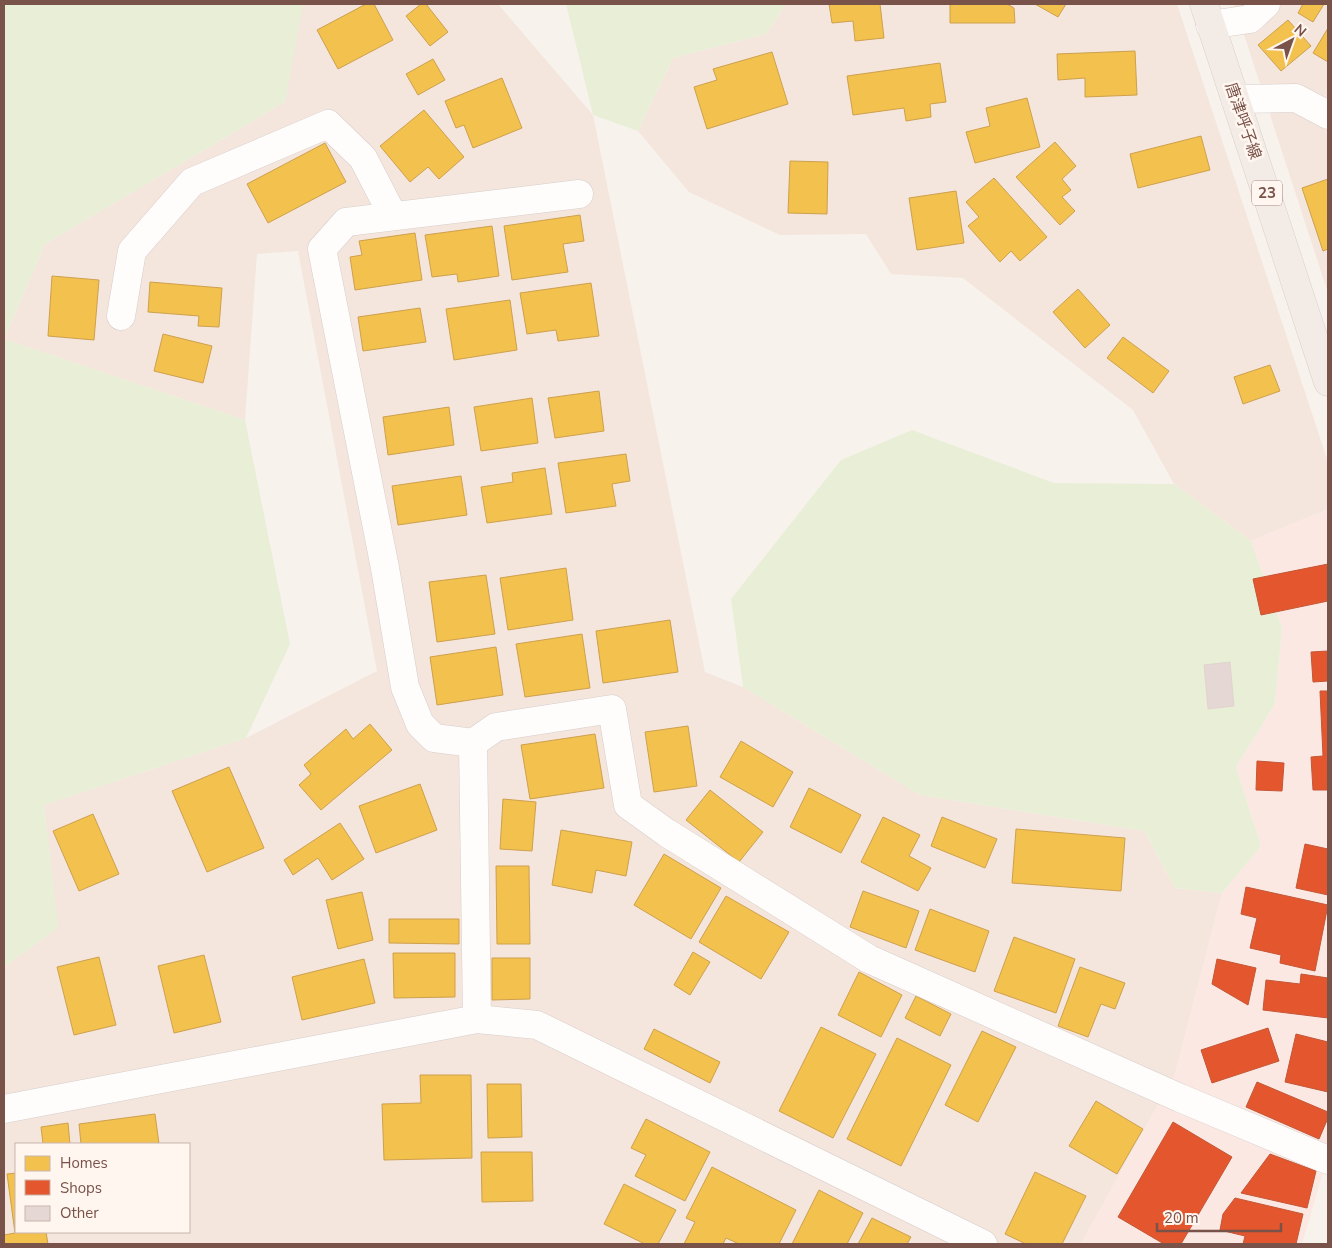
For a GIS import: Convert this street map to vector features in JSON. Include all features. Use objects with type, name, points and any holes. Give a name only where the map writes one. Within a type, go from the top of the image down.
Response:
[{"type":"main road","name":"唐津呼子線","points":[[1207,14],[1328,382]]},
{"type":"street","points":[[1207,14],[1250,19],[1266,4]]},
{"type":"street","points":[[1235,99],[1296,98],[1328,115]]},
{"type":"street","points":[[121,316],[132,251],[192,182],[328,124],[363,158],[393,216]]},
{"type":"street","points":[[579,194],[346,222],[322,249],[385,568],[405,687],[420,724],[434,738],[473,743],[496,727],[612,709],[628,804],[667,833],[868,959],[1171,1094],[1328,1160]]},
{"type":"street","points":[[473,743],[478,1019]]},
{"type":"street","points":[[4,1109],[478,1019],[537,1025],[982,1244]]},
{"type":"shaded area","points":[[498,4],[593,115],[705,672],[743,687],[920,795],[1144,831],[1175,888],[1222,893],[1175,1074],[1081,1244],[4,1244],[4,967],[57,928],[44,805],[246,738],[377,671],[298,251],[257,254],[245,420],[4,339],[45,244],[285,102],[301,5]]},
{"type":"shaded area","points":[[786,4],[1177,4],[1328,462],[1328,509],[1251,541],[1174,484],[1133,410],[963,278],[891,274],[866,234],[780,235],[689,192],[638,131],[673,58],[766,34]]},
{"type":"shaded area","points":[[1234,4],[1328,4],[1328,293]]},
{"type":"shaded area","points":[[1328,509],[1328,1156],[1302,1244],[1081,1244],[1175,1074],[1222,893],[1261,846],[1236,767],[1275,704],[1282,628],[1251,541]]},
{"type":"green space","points":[[4,4],[303,4],[285,102],[45,244],[4,339]]},
{"type":"green space","points":[[566,4],[786,4],[766,34],[673,58],[638,131],[593,115]]},
{"type":"green space","points":[[4,339],[245,420],[290,644],[246,738],[44,805],[58,928],[4,967]]},
{"type":"green space","points":[[912,430],[1054,483],[1174,484],[1251,541],[1282,628],[1275,704],[1236,767],[1261,846],[1222,893],[1175,888],[1144,831],[920,795],[743,687],[731,599],[841,460]]},
{"type":"building: Homes","points":[[366,4],[374,4],[393,40],[338,69],[317,30]]},
{"type":"building: Homes","points":[[421,4],[426,4],[448,32],[430,46],[406,16]]},
{"type":"building: Homes","points":[[829,4],[880,4],[884,38],[855,41],[853,21],[832,23]]},
{"type":"building: Homes","points":[[950,4],[1007,4],[1014,8],[1015,23],[950,23]]},
{"type":"building: Homes","points":[[1035,4],[1066,4],[1058,17]]},
{"type":"building: Homes","points":[[1303,4],[1324,4],[1313,22],[1298,13]]},
{"type":"building: Homes","points":[[1288,20],[1311,46],[1281,71],[1258,45]]},
{"type":"building: Homes","points":[[1328,28],[1328,62],[1313,53]]},
{"type":"building: Homes","points":[[1135,51],[1137,95],[1085,97],[1085,78],[1058,80],[1057,54]]},
{"type":"building: Homes","points":[[772,52],[788,104],[707,129],[694,87],[717,80],[713,69]]},
{"type":"building: Homes","points":[[433,59],[445,80],[418,95],[406,74]]},
{"type":"building: Homes","points":[[940,63],[946,102],[930,104],[931,117],[906,121],[904,108],[853,115],[847,76]]},
{"type":"building: Homes","points":[[502,78],[522,128],[473,148],[464,125],[456,128],[445,101]]},
{"type":"building: Homes","points":[[1027,98],[1040,147],[975,163],[966,132],[990,126],[986,108]]},
{"type":"building: Homes","points":[[424,110],[464,157],[439,179],[428,167],[410,182],[380,146]]},
{"type":"building: Homes","points":[[1201,136],[1210,170],[1138,188],[1130,154]]},
{"type":"building: Homes","points":[[1055,142],[1076,166],[1062,179],[1071,190],[1062,197],[1075,211],[1060,225],[1016,177]]},
{"type":"building: Homes","points":[[325,143],[346,182],[268,223],[247,184]]},
{"type":"building: Homes","points":[[790,161],[828,162],[827,214],[788,213]]},
{"type":"building: Homes","points":[[994,178],[1047,237],[1020,261],[1011,251],[1000,262],[968,226],[979,217],[966,202]]},
{"type":"building: Homes","points":[[1328,179],[1328,249],[1323,251],[1302,188]]},
{"type":"building: Homes","points":[[956,191],[964,243],[917,250],[909,198]]},
{"type":"building: Homes","points":[[580,215],[584,241],[563,244],[568,272],[512,280],[504,226]]},
{"type":"building: Homes","points":[[492,226],[499,276],[458,282],[457,274],[432,277],[425,235]]},
{"type":"building: Homes","points":[[415,233],[422,280],[355,290],[350,257],[362,255],[359,241]]},
{"type":"building: Homes","points":[[52,276],[99,280],[94,340],[48,336]]},
{"type":"building: Homes","points":[[150,282],[222,288],[219,327],[198,326],[199,316],[148,312]]},
{"type":"building: Homes","points":[[591,283],[599,336],[558,341],[556,330],[527,334],[520,293]]},
{"type":"building: Homes","points":[[1078,289],[1110,325],[1085,348],[1053,312]]},
{"type":"building: Homes","points":[[510,300],[517,350],[454,360],[446,309]]},
{"type":"building: Homes","points":[[420,308],[426,342],[363,351],[358,317]]},
{"type":"building: Homes","points":[[163,334],[212,346],[203,383],[154,371]]},
{"type":"building: Homes","points":[[1123,337],[1169,371],[1153,393],[1107,358]]},
{"type":"building: Homes","points":[[1270,365],[1280,391],[1243,404],[1234,377]]},
{"type":"building: Homes","points":[[599,391],[604,431],[555,438],[548,398]]},
{"type":"building: Homes","points":[[532,398],[538,443],[481,451],[474,407]]},
{"type":"building: Homes","points":[[449,407],[454,445],[388,455],[383,417]]},
{"type":"building: Homes","points":[[626,454],[630,481],[612,484],[616,506],[566,513],[558,463]]},
{"type":"building: Homes","points":[[545,468],[552,514],[487,523],[481,487],[513,482],[512,473]]},
{"type":"building: Homes","points":[[461,476],[467,515],[398,525],[392,486]]},
{"type":"building: Homes","points":[[566,568],[573,620],[508,630],[500,578]]},
{"type":"building: Homes","points":[[486,575],[495,634],[437,642],[429,582]]},
{"type":"building: Homes","points":[[670,620],[678,672],[603,683],[596,631]]},
{"type":"building: Homes","points":[[582,634],[590,688],[525,697],[516,644]]},
{"type":"building: Homes","points":[[496,647],[503,695],[437,705],[430,657]]},
{"type":"building: Homes","points":[[370,724],[392,750],[321,810],[299,785],[311,774],[304,765],[346,729],[353,739]]},
{"type":"building: Homes","points":[[688,726],[697,786],[654,792],[645,732]]},
{"type":"building: Homes","points":[[595,734],[604,788],[530,799],[521,745]]},
{"type":"building: Homes","points":[[741,741],[793,772],[773,807],[720,777]]},
{"type":"building: Homes","points":[[229,767],[264,848],[207,872],[172,791]]},
{"type":"building: Homes","points":[[420,784],[437,830],[376,853],[359,806]]},
{"type":"building: Homes","points":[[809,788],[861,815],[841,853],[790,827]]},
{"type":"building: Homes","points":[[710,790],[763,832],[739,862],[686,820]]},
{"type":"building: Homes","points":[[503,799],[536,802],[532,851],[500,849]]},
{"type":"building: Homes","points":[[93,814],[119,874],[79,891],[53,831]]},
{"type":"building: Homes","points":[[883,817],[920,835],[909,856],[931,868],[918,891],[861,862]]},
{"type":"building: Homes","points":[[942,817],[997,839],[985,868],[931,846]]},
{"type":"building: Homes","points":[[340,823],[364,859],[332,880],[318,858],[293,875],[284,860]]},
{"type":"building: Homes","points":[[1016,829],[1125,838],[1121,891],[1012,883]]},
{"type":"building: Homes","points":[[561,830],[632,842],[626,876],[596,870],[592,893],[552,885]]},
{"type":"building: Homes","points":[[664,854],[721,888],[691,939],[634,905]]},
{"type":"building: Homes","points":[[496,866],[529,866],[530,944],[497,944]]},
{"type":"building: Homes","points":[[863,891],[919,911],[906,948],[850,927]]},
{"type":"building: Homes","points":[[362,892],[373,940],[338,949],[326,900]]},
{"type":"building: Homes","points":[[726,896],[789,932],[761,979],[699,942]]},
{"type":"building: Homes","points":[[930,909],[989,931],[975,972],[915,950]]},
{"type":"building: Homes","points":[[389,919],[459,919],[459,944],[389,943]]},
{"type":"building: Homes","points":[[1014,937],[1075,959],[1056,1013],[994,991]]},
{"type":"building: Homes","points":[[693,952],[710,962],[690,995],[674,985]]},
{"type":"building: Homes","points":[[393,953],[455,953],[455,997],[394,998]]},
{"type":"building: Homes","points":[[204,955],[221,1022],[174,1033],[158,966]]},
{"type":"building: Homes","points":[[99,957],[116,1025],[74,1035],[57,967]]},
{"type":"building: Homes","points":[[492,958],[530,958],[530,999],[492,1000]]},
{"type":"building: Homes","points":[[364,959],[375,1003],[302,1020],[292,977]]},
{"type":"building: Homes","points":[[1080,967],[1125,983],[1115,1009],[1101,1004],[1088,1037],[1058,1026]]},
{"type":"building: Homes","points":[[859,972],[902,995],[881,1037],[838,1015]]},
{"type":"building: Homes","points":[[916,996],[951,1014],[940,1036],[905,1018]]},
{"type":"building: Homes","points":[[821,1027],[876,1054],[833,1138],[779,1111]]},
{"type":"building: Homes","points":[[654,1029],[720,1062],[710,1083],[644,1049]]},
{"type":"building: Homes","points":[[982,1031],[1016,1047],[978,1122],[945,1105]]},
{"type":"building: Homes","points":[[897,1038],[951,1065],[901,1166],[847,1139]]},
{"type":"building: Homes","points":[[420,1075],[471,1075],[472,1158],[384,1160],[382,1104],[421,1103]]},
{"type":"building: Homes","points":[[487,1084],[521,1084],[522,1137],[488,1138]]},
{"type":"building: Homes","points":[[1096,1101],[1143,1129],[1117,1174],[1069,1146]]},
{"type":"building: Homes","points":[[155,1114],[159,1143],[81,1143],[79,1124]]},
{"type":"building: Homes","points":[[646,1119],[710,1152],[685,1201],[635,1176],[646,1155],[631,1148]]},
{"type":"building: Homes","points":[[68,1123],[70,1143],[43,1143],[41,1127]]},
{"type":"building: Homes","points":[[481,1152],[532,1152],[533,1201],[482,1202]]},
{"type":"building: Homes","points":[[712,1167],[796,1210],[779,1244],[739,1244],[726,1238],[723,1244],[684,1244],[695,1222],[686,1218]]},
{"type":"building: Homes","points":[[1035,1172],[1086,1196],[1062,1244],[1026,1244],[1005,1234]]},
{"type":"building: Homes","points":[[15,1173],[15,1233],[7,1174]]},
{"type":"building: Homes","points":[[624,1184],[676,1210],[658,1244],[645,1244],[604,1224]]},
{"type":"building: Homes","points":[[819,1190],[863,1213],[847,1244],[792,1244]]},
{"type":"building: Homes","points":[[872,1218],[911,1237],[907,1244],[858,1244]]},
{"type":"building: Homes","points":[[46,1233],[48,1244],[4,1244],[4,1235]]},
{"type":"building: Shops","points":[[1328,564],[1328,601],[1261,615],[1253,579]]},
{"type":"building: Shops","points":[[1328,651],[1328,681],[1313,682],[1311,652]]},
{"type":"building: Shops","points":[[1320,691],[1328,691],[1328,790],[1313,790],[1311,757],[1323,756]]},
{"type":"building: Shops","points":[[1257,761],[1284,763],[1282,791],[1256,790]]},
{"type":"building: Shops","points":[[1305,844],[1328,849],[1328,895],[1296,888]]},
{"type":"building: Shops","points":[[1246,887],[1328,905],[1315,971],[1280,963],[1281,955],[1250,948],[1257,918],[1241,914]]},
{"type":"building: Shops","points":[[1217,959],[1256,968],[1248,1005],[1212,984]]},
{"type":"building: Shops","points":[[1301,974],[1328,978],[1328,1018],[1263,1010],[1266,980],[1300,984]]},
{"type":"building: Shops","points":[[1268,1028],[1279,1061],[1212,1083],[1201,1050]]},
{"type":"building: Shops","points":[[1296,1034],[1328,1042],[1328,1092],[1285,1082]]},
{"type":"building: Shops","points":[[1257,1082],[1328,1112],[1328,1118],[1319,1139],[1246,1107]]},
{"type":"building: Shops","points":[[1173,1122],[1232,1157],[1181,1244],[1164,1244],[1118,1217]]},
{"type":"building: Shops","points":[[1270,1154],[1316,1171],[1307,1208],[1241,1193]]},
{"type":"building: Shops","points":[[1235,1198],[1303,1214],[1296,1244],[1243,1244],[1245,1236],[1220,1230],[1223,1214]]},
{"type":"building: Other","points":[[1230,662],[1234,706],[1208,709],[1204,665]]}]
